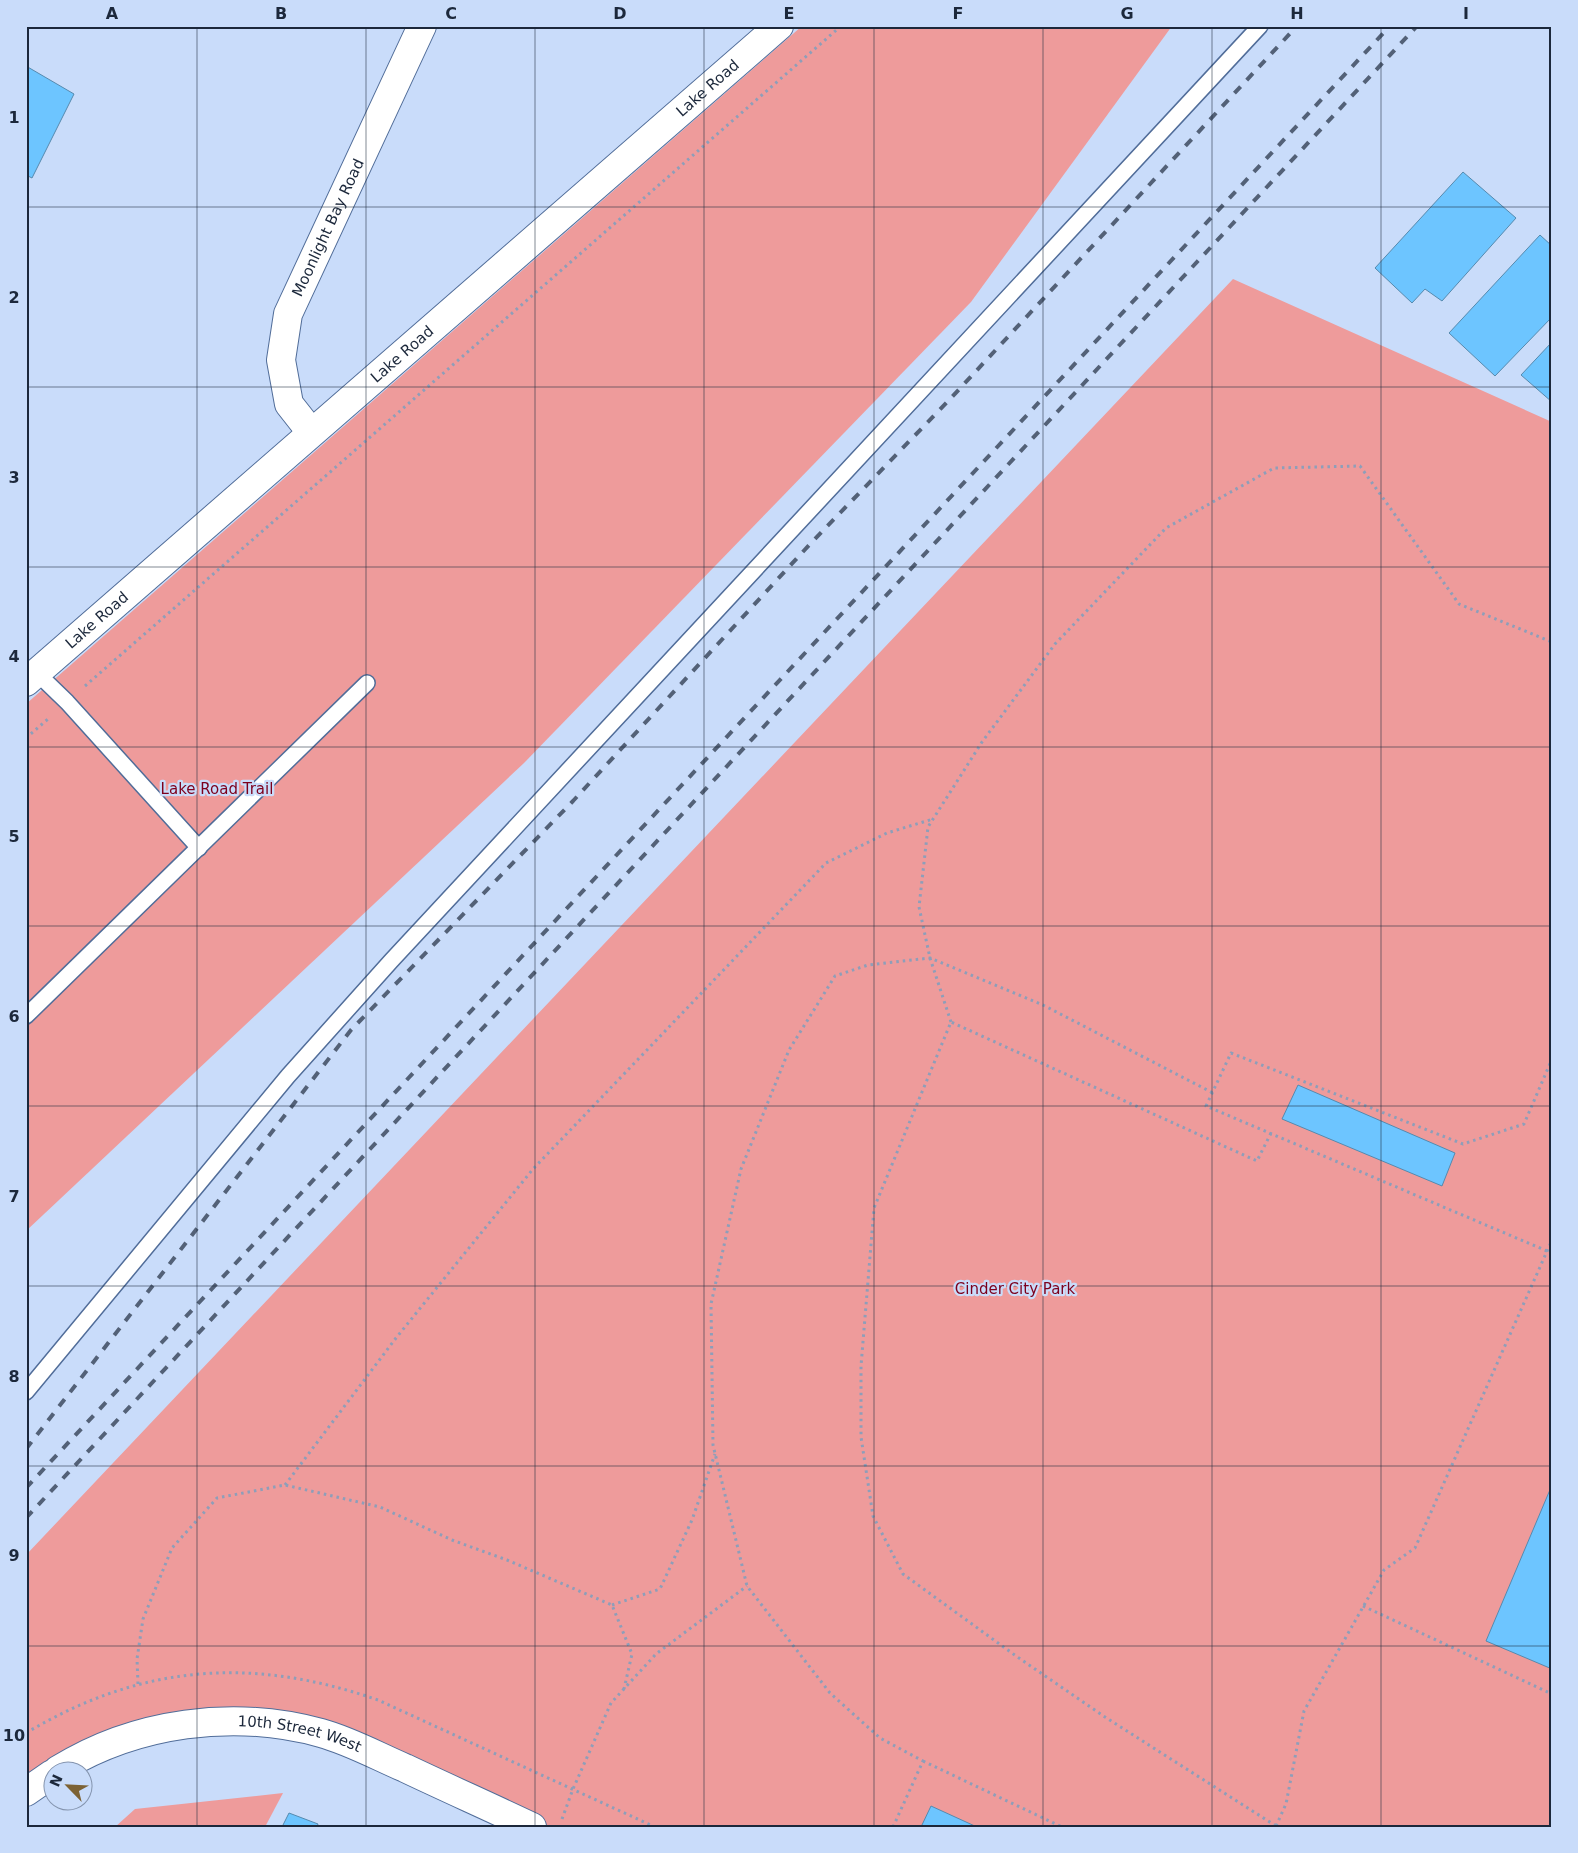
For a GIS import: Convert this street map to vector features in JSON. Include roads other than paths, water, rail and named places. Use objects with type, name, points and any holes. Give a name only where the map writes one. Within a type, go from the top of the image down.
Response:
[{"type":"street","name":"Moonlight Bay Road","points":[[312,432],[289,404],[281,360],[288,314],[422,26]]},
{"type":"street","name":"Lake Road","points":[[31,677],[779,26]]},
{"type":"street","name":"10th Street West","points":[[78,1760],[105,1746],[141,1734],[182,1724],[256,1723],[290,1726],[349,1743],[532,1827]]},
{"type":"street","points":[[26,1792],[42,1781]]},
{"type":"lane","points":[[26,1392],[288,1076],[391,961],[1260,26]]},
{"type":"lane","points":[[31,677],[68,702],[199,848]]},
{"type":"lane","points":[[26,1016],[367,684]]},
{"type":"railway","points":[[26,1449],[351,1030],[573,801],[811,543],[951,398],[1297,26]]},
{"type":"railway","points":[[26,1488],[1390,26]]},
{"type":"railway","points":[[26,1518],[1417,26]]},
{"type":"park label","name":"Lake Road Trail","points":[[217,789]]},
{"type":"park label","name":"Cinder City Park","points":[[1015,1289]]}]
